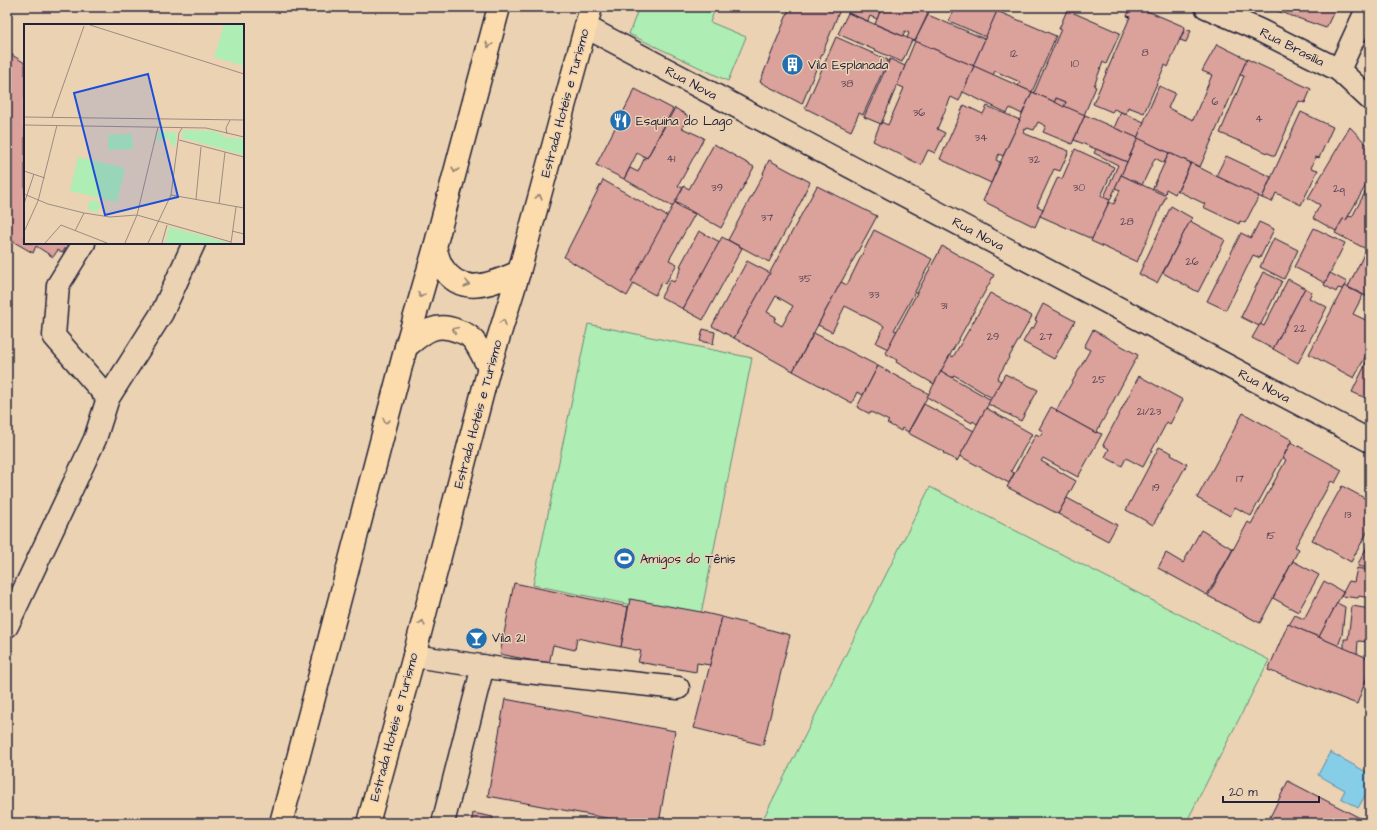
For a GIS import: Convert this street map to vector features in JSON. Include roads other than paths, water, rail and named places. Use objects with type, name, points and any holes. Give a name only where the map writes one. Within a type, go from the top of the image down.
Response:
[{"type":"main road","points":[[281,823],[406,347],[499,7]]},
{"type":"main road","name":"Estrada Hotéis e Turismo","points":[[368,823],[414,656],[489,368],[519,272],[588,17]]},
{"type":"main road","points":[[434,247],[442,267],[451,278],[469,286],[484,285],[519,272]]},
{"type":"main road","points":[[406,347],[420,335],[432,328],[449,327],[469,336],[478,348],[489,368]]},
{"type":"street","name":"Rua Brasília","points":[[1206,7],[1260,30],[1339,70],[1370,99]]},
{"type":"street","points":[[1339,70],[1368,7]]},
{"type":"street","name":"Rua Nova","points":[[588,17],[1370,442]]},
{"type":"street","points":[[83,244],[58,285],[54,336],[108,398]]},
{"type":"street","points":[[7,626],[95,439],[108,398],[162,313],[194,244]]},
{"type":"street","points":[[414,656],[508,670],[678,688]]},
{"type":"street","points":[[443,823],[483,666]]},
{"type":"water","points":[[1330,752],[1370,774],[1370,787],[1358,808],[1341,798],[1345,790],[1318,775]]},
{"type":"place","name":"Vila Esplanada","points":[[792,65]]},
{"type":"place","name":"Esquina do Lago","points":[[620,121]]},
{"type":"place","name":"Amigos do Tênis","points":[[625,559]]},
{"type":"place","name":"Vila 21","points":[[476,638]]}]
